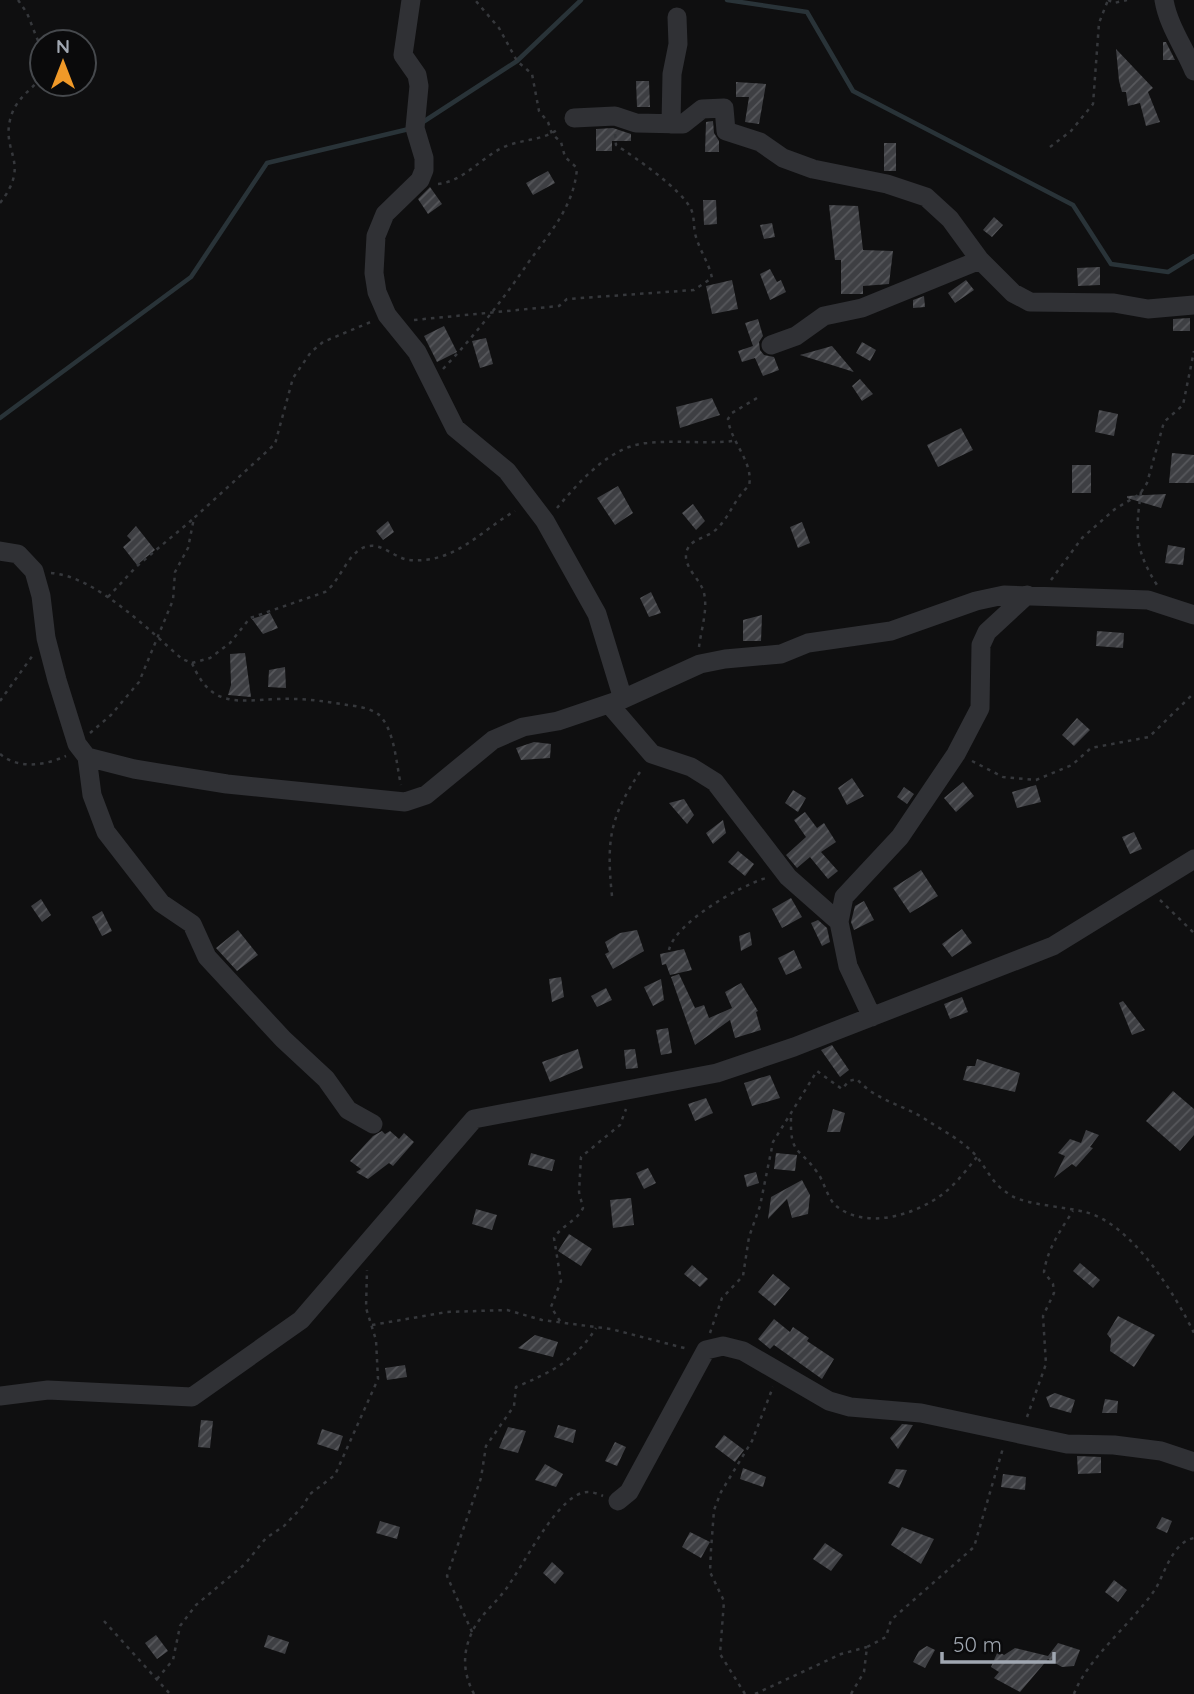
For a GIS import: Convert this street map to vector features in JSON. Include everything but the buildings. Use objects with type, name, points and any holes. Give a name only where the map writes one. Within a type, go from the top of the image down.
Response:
[{"type":"street","points":[[411,0],[403,55],[417,75],[419,86],[415,128],[424,158],[420,180],[385,214],[376,236],[374,273],[391,320],[417,352],[455,429],[507,471],[545,520],[597,614],[616,701],[652,754],[691,767],[715,782],[788,877],[839,922]]},
{"type":"street","points":[[1164,0],[1167,19],[1182,41],[1194,71]]},
{"type":"street","points":[[671,124],[672,74],[678,44],[677,17]]},
{"type":"street","points":[[574,118],[615,116],[636,123],[683,124],[702,109],[724,108],[726,131],[760,142],[783,158],[813,169],[887,184],[926,197],[962,234],[980,260],[1013,293],[1030,302],[1114,303],[1148,309],[1194,305]]},
{"type":"street","points":[[771,345],[796,336],[824,316],[862,308],[980,260]]},
{"type":"street","points":[[0,551],[18,554],[34,571],[41,596],[46,638],[82,751],[92,795],[106,832],[161,903],[192,924],[207,957],[283,1040],[326,1079],[348,1110],[373,1124]]},
{"type":"street","points":[[82,751],[134,769],[227,784],[405,802],[426,794],[493,740],[523,727],[558,721],[616,701],[700,664],[781,654],[808,643],[859,638],[891,631],[976,601],[1004,595],[1148,600],[1194,615]]},
{"type":"street","points":[[872,1017],[848,967],[839,922],[844,897],[900,837],[926,803],[957,754],[980,708],[981,645],[987,632],[1030,596]]},
{"type":"street","points":[[0,1396],[48,1390],[192,1397],[301,1320],[474,1119],[717,1073],[872,1017],[1053,946],[1194,859]]},
{"type":"street","points":[[618,1501],[629,1492],[706,1350],[723,1346],[743,1351],[829,1401],[850,1407],[921,1413],[1067,1444],[1114,1445],[1161,1451],[1194,1462]]},
{"type":"path","points":[[18,0],[33,28]]},
{"type":"path","points":[[432,381],[496,310],[554,230],[576,185],[577,168],[565,157],[562,142],[552,134],[539,111],[532,74],[517,61],[499,28],[475,0]]},
{"type":"path","points":[[1050,146],[1071,131],[1093,104],[1099,23],[1108,0],[1114,3],[1126,0]]},
{"type":"path","points":[[0,203],[11,189],[15,175],[10,119],[23,92],[28,88]]},
{"type":"path","points":[[108,597],[137,566],[275,444],[293,378],[323,342],[391,320],[559,306],[567,299],[694,290],[712,278],[709,261],[696,236],[691,209],[680,194],[649,166],[616,145],[615,116]]},
{"type":"path","points":[[420,180],[449,183],[509,145],[552,134],[574,118]]},
{"type":"path","points":[[1030,596],[1048,585],[1082,538],[1115,509],[1141,492],[1147,483],[1164,422],[1183,405],[1194,351]]},
{"type":"path","points":[[700,664],[705,598],[702,585],[687,564],[686,553],[692,542],[713,532],[730,514],[735,499],[749,486],[744,456],[734,441],[728,419],[732,413],[757,398]]},
{"type":"path","points":[[545,520],[578,484],[616,453],[645,443],[734,441]]},
{"type":"path","points":[[1141,492],[1136,543],[1140,558],[1160,590]]},
{"type":"path","points":[[34,571],[64,573],[108,597],[181,659],[192,663],[210,658],[230,643],[250,618],[325,592],[333,586],[356,553],[368,546],[380,547],[395,557],[436,558],[453,553],[474,541],[505,517],[532,501]]},
{"type":"path","points":[[0,754],[17,762],[48,764],[82,751],[139,682],[173,600],[175,572],[188,548],[194,517]]},
{"type":"path","points":[[0,701],[46,638]]},
{"type":"path","points":[[192,663],[198,677],[223,697],[237,703],[278,699],[332,702],[371,710],[379,715],[391,741],[405,802]]},
{"type":"path","points":[[957,754],[1003,777],[1036,779],[1072,765],[1091,748],[1149,737],[1194,693]]},
{"type":"path","points":[[612,896],[608,861],[612,822],[627,788],[652,754]]},
{"type":"path","points":[[668,950],[671,938],[752,882],[770,876],[788,877]]},
{"type":"path","points":[[1147,888],[1194,933]]},
{"type":"path","points":[[372,1325],[480,1309],[507,1310],[680,1348],[706,1350],[722,1298],[743,1276],[749,1237],[760,1206],[773,1142],[817,1071],[842,1089],[857,1079],[880,1099],[910,1109],[959,1141],[977,1157],[993,1184],[1016,1199],[1091,1213],[1135,1245],[1169,1290],[1194,1333]]},
{"type":"path","points":[[559,1321],[551,1307],[562,1281],[554,1238],[559,1230],[579,1216],[583,1208],[579,1183],[581,1157],[620,1125],[633,1089]]},
{"type":"path","points":[[791,1114],[794,1150],[818,1174],[834,1203],[855,1217],[883,1219],[944,1194],[977,1157]]},
{"type":"path","points":[[755,1694],[841,1654],[867,1647],[886,1637],[891,1620],[974,1547],[1014,1432],[1033,1406],[1034,1392],[1046,1364],[1043,1315],[1054,1293],[1053,1284],[1044,1272],[1045,1265],[1057,1237],[1074,1210]]},
{"type":"path","points":[[157,1679],[173,1660],[180,1626],[196,1605],[245,1564],[266,1538],[284,1526],[303,1506],[310,1494],[335,1475],[378,1379],[376,1340],[366,1308],[368,1242]]},
{"type":"path","points":[[472,1632],[447,1576],[481,1478],[486,1446],[514,1406],[516,1387],[562,1366],[583,1349],[597,1328]]},
{"type":"path","points":[[745,1694],[720,1654],[724,1601],[710,1572],[714,1510],[720,1492],[752,1441],[779,1373]]},
{"type":"path","points":[[474,1694],[464,1669],[472,1632],[486,1610],[504,1592],[556,1513],[579,1493],[594,1491],[618,1501]]},
{"type":"path","points":[[1074,1694],[1080,1678],[1126,1627],[1155,1589],[1180,1546],[1194,1538]]},
{"type":"path","points":[[104,1621],[170,1694]]},
{"type":"path","points":[[851,1694],[864,1672],[867,1647]]},
{"type":"waterway","points":[[423,122],[517,61],[581,0]]},
{"type":"waterway","points":[[727,0],[807,12],[853,91],[1073,205],[1111,264],[1168,272],[1194,256]]},
{"type":"waterway","points":[[0,418],[191,277],[267,163],[409,129]]}]
